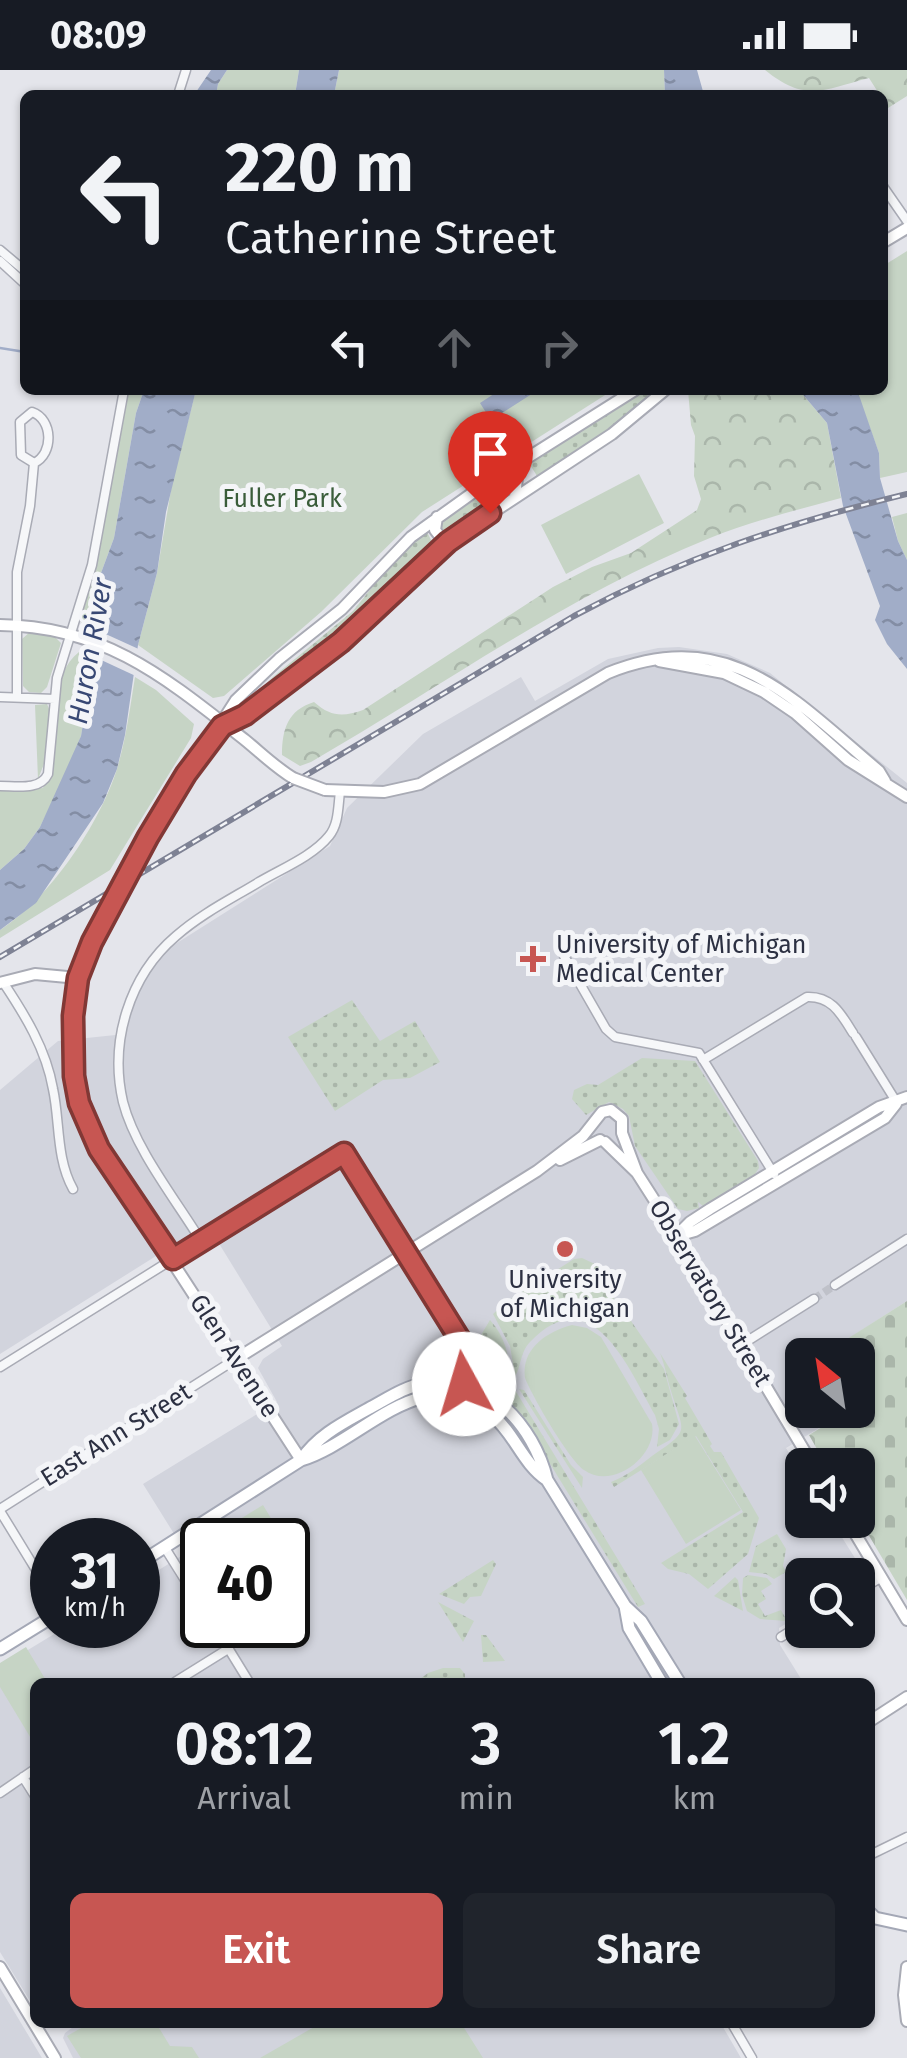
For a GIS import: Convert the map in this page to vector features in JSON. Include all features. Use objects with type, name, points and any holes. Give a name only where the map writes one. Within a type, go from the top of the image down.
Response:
[{"type":"main road","points":[[301,1460],[313,1442],[411,1386],[446,1381],[464,1384],[496,1399],[516,1418],[542,1462],[547,1480],[625,1606],[641,1621],[677,1678]]},
{"type":"main road","points":[[160,1551],[301,1460],[320,1454],[406,1402],[460,1391],[464,1384]]},
{"type":"main road","points":[[443,1396],[460,1399],[493,1416],[530,1469],[547,1480]]},
{"type":"main road","points":[[625,1606],[629,1628],[659,1678]]},
{"type":"main road","points":[[0,1649],[30,1631]]},
{"type":"main road","points":[[875,1918],[907,1925]]},
{"type":"street","points":[[888,194],[907,224]]},
{"type":"street","points":[[0,250],[20,266]]},
{"type":"street","points":[[0,261],[20,279]]},
{"type":"street","points":[[0,786],[42,784],[48,774],[57,678],[92,564],[123,395]]},
{"type":"street","name":"Glen Avenue","points":[[301,1460],[99,1149],[79,1103],[72,1046],[78,978],[103,918],[148,837],[236,700],[342,610],[438,516],[628,395]]},
{"type":"street","points":[[222,726],[245,715],[341,642],[446,544],[612,434],[660,395]]},
{"type":"street","points":[[32,412],[46,421],[47,452],[34,463],[21,455],[20,422],[32,412]]},
{"type":"street","points":[[17,697],[17,572],[34,463]]},
{"type":"street","points":[[514,467],[515,497]]},
{"type":"street","points":[[438,516],[435,530],[446,544]]},
{"type":"street","points":[[0,625],[72,633],[129,656],[275,766],[325,790],[390,792],[420,784],[591,682],[624,666],[653,660],[724,673],[764,692],[848,760],[907,797]]},
{"type":"street","points":[[0,697],[56,699]]},
{"type":"street","points":[[201,1241],[138,1139],[124,1103],[119,1062],[128,1005],[154,958],[174,937],[304,856],[330,835],[340,792]]},
{"type":"street","points":[[581,944],[564,956],[606,1029],[614,1037],[693,1050],[776,1176]]},
{"type":"street","points":[[73,1188],[64,1173],[53,1086],[42,1049],[2,982],[35,974],[78,978]]},
{"type":"street","points":[[676,1236],[695,1231],[776,1176],[885,1118],[902,1100],[834,1005],[814,996],[807,996],[703,1060]]},
{"type":"street","points":[[611,1110],[622,1119],[622,1133],[614,1140],[603,1141],[592,1126],[598,1114],[611,1110]]},
{"type":"street","name":"East Ann Street","points":[[537,1172],[592,1126]]},
{"type":"street","name":"Observatory Street","points":[[622,1133],[637,1174],[803,1448]]},
{"type":"street","name":"Observatory Street","points":[[603,1141],[637,1174]]},
{"type":"street","name":"East Ann Street","points":[[0,1510],[537,1172],[603,1141]]},
{"type":"street","points":[[0,1366],[344,1153],[456,1330],[466,1356],[464,1384]]},
{"type":"street","points":[[836,1285],[907,1240]]},
{"type":"street","points":[[740,1345],[814,1299]]},
{"type":"street","points":[[446,1381],[460,1358],[456,1330]]},
{"type":"street","points":[[0,1510],[30,1560]]},
{"type":"street","points":[[858,1538],[907,1620]]},
{"type":"street","points":[[166,1548],[180,1571]]},
{"type":"street","points":[[875,1581],[882,1577]]},
{"type":"street","points":[[781,1637],[785,1635]]},
{"type":"street","points":[[181,1678],[228,1649],[247,1678]]},
{"type":"street","points":[[875,1718],[907,1697]]},
{"type":"street","points":[[885,1712],[907,1708]]},
{"type":"street","points":[[0,1793],[30,1773]]},
{"type":"street","points":[[23,1777],[30,1788]]},
{"type":"street","points":[[875,1853],[907,1837]]},
{"type":"street","points":[[0,1967],[30,2017]]},
{"type":"street","points":[[907,1967],[907,2021]]},
{"type":"street","points":[[37,2028],[55,2058]]},
{"type":"street","points":[[734,2028],[752,2058]]},
{"type":"shaded area","name":"University of Michigan","points":[[679,647],[727,654],[770,673],[907,783],[907,1301],[849,1338],[785,1338],[785,1428],[819,1428],[785,1448],[785,1538],[842,1538],[855,1558],[785,1558],[785,1624],[779,1628],[780,1645],[801,1678],[30,1678],[30,2001],[0,1952],[0,1667],[31,1648],[160,1648],[160,1569],[180,1557],[180,1648],[310,1648],[310,1518],[180,1518],[180,1543],[143,1484],[277,1402],[258,1368],[263,1359],[282,1346],[207,1224],[0,1354],[0,1090],[58,1041],[125,1034],[133,1003],[149,970],[169,948],[330,846],[347,808],[423,734],[521,677],[535,701],[608,659]]},
{"type":"shaded area","points":[[0,1988],[42,2058],[0,2058]]},
{"type":"shaded area","points":[[72,2028],[724,2028],[741,2058],[73,2058],[63,2038]]},
{"type":"green space","points":[[227,70],[299,70],[296,90],[217,90]]},
{"type":"green space","points":[[339,70],[664,70],[665,90],[335,90]]},
{"type":"green space","points":[[765,70],[907,70],[907,96],[888,108],[888,90],[877,90],[869,78],[821,90],[804,90]]},
{"type":"green space","points":[[907,251],[907,472],[880,478],[879,453],[858,395],[888,395],[888,263]]},
{"type":"green space","points":[[126,395],[142,395],[114,538],[87,630],[81,617],[99,549]]},
{"type":"green space","name":"Fuller Park","points":[[195,395],[605,395],[422,512],[321,612],[224,696],[213,698],[138,645],[157,573],[172,484]]},
{"type":"green space","points":[[636,395],[653,395],[608,432],[537,476],[529,463]]},
{"type":"green space","points":[[688,395],[803,395],[827,423],[841,498],[742,526],[657,561],[506,643],[311,762],[300,766],[282,755],[288,722],[298,710],[314,702],[337,714],[363,710],[553,587],[631,553],[697,510],[701,499],[694,476],[695,436]]},
{"type":"green space","points":[[639,474],[664,523],[566,574],[541,525]]},
{"type":"green space","points":[[510,476],[508,492],[451,534],[445,533],[441,526],[445,520]]},
{"type":"green space","points":[[907,513],[907,560],[892,517]]},
{"type":"green space","points":[[426,530],[435,548],[319,654],[242,709],[273,677],[353,611]]},
{"type":"green space","points":[[30,632],[54,636],[61,643],[47,687],[41,693],[29,692],[23,686],[22,639]]},
{"type":"green space","points":[[79,652],[84,653],[89,687],[81,736],[40,827],[24,849],[0,870],[0,790],[43,788],[56,697],[68,664]]},
{"type":"green space","points":[[135,677],[194,724],[191,738],[110,870],[0,938],[0,930],[54,880],[98,813],[120,758]]},
{"type":"green space","points":[[47,704],[50,711],[44,764],[38,779],[35,705]]},
{"type":"green space","points":[[352,1000],[380,1041],[415,1021],[440,1062],[410,1078],[383,1080],[335,1111],[288,1037]]},
{"type":"green space","points":[[642,1058],[695,1061],[758,1161],[755,1174],[703,1206],[698,1202],[699,1208],[678,1209],[635,1146],[629,1116],[623,1109],[609,1102],[586,1115],[572,1099],[574,1090],[587,1084],[598,1085]]},
{"type":"green space","points":[[574,1259],[597,1265],[619,1308],[664,1369],[679,1424],[670,1440],[657,1447],[659,1429],[645,1396],[620,1355],[590,1324],[572,1320],[552,1325],[527,1346],[515,1376],[510,1346],[493,1314]]},
{"type":"green space","points":[[907,1301],[907,1600],[870,1538],[875,1538],[875,1448],[816,1448],[809,1435],[820,1428],[875,1428],[875,1338],[849,1338]]},
{"type":"green space","points":[[490,1320],[508,1355],[510,1379],[505,1383],[481,1335]]},
{"type":"green space","points":[[572,1325],[601,1337],[652,1424],[648,1448],[631,1467],[619,1473],[595,1475],[577,1464],[525,1378],[527,1358],[537,1343]]},
{"type":"green space","points":[[660,1353],[687,1396],[710,1446],[714,1452],[721,1452],[759,1518],[748,1554],[708,1589],[689,1574],[668,1569],[661,1563],[743,1512],[696,1436],[614,1487],[611,1482],[665,1447],[681,1430]]},
{"type":"green space","points":[[519,1389],[524,1390],[571,1465],[583,1477],[582,1488]]},
{"type":"green space","points":[[515,1390],[645,1604],[638,1607],[525,1423],[496,1393]]},
{"type":"green space","points":[[695,1436],[741,1510],[686,1544],[641,1470]]},
{"type":"green space","points":[[263,1505],[271,1518],[242,1518]]},
{"type":"green space","points":[[777,1534],[786,1549],[785,1573],[774,1579],[749,1572],[756,1546]]},
{"type":"green space","points":[[493,1560],[496,1564],[481,1596],[470,1597],[464,1604],[439,1594]]},
{"type":"green space","points":[[735,1577],[738,1580],[743,1611],[714,1596]]},
{"type":"green space","points":[[743,1578],[767,1578],[772,1584],[761,1591],[766,1599],[758,1604],[765,1616],[781,1610],[785,1621],[760,1619],[747,1611],[742,1595]]},
{"type":"green space","points":[[438,1602],[474,1621],[463,1642]]},
{"type":"green space","points":[[481,1635],[486,1635],[505,1661],[483,1662]]},
{"type":"green space","points":[[26,1647],[45,1678],[30,1678],[30,1737],[0,1687],[0,1663]]},
{"type":"green space","points":[[460,1668],[465,1678],[421,1678],[428,1673]]},
{"type":"green space","points":[[81,2028],[159,2028],[170,2046],[192,2047],[199,2058],[81,2058],[67,2036]]},
{"type":"green space","points":[[312,2028],[464,2028],[483,2058],[260,2058]]},
{"type":"water","points":[[211,70],[227,70],[217,90],[197,90]]},
{"type":"water","points":[[299,70],[339,70],[335,90],[296,90]]},
{"type":"water","points":[[664,70],[697,70],[703,90],[665,90]]},
{"type":"water","name":"Huron River","points":[[142,395],[195,395],[138,645],[117,769],[103,803],[36,903],[0,930],[0,870],[24,849],[40,827],[81,736],[89,687],[84,653],[99,599],[101,573],[114,538]]},
{"type":"water","points":[[492,395],[530,395],[502,413],[508,423],[497,430],[480,403]]},
{"type":"water","points":[[803,395],[858,395],[879,453],[880,478],[907,560],[907,669],[887,644],[875,620],[880,606],[843,506],[827,423]]},
{"type":"pier","points":[[88,626],[143,651],[140,678],[84,652]]},
{"type":"waterway","points":[[0,348],[20,351]]},
{"type":"tunnel","points":[[814,1299],[835,1285]]},
{"type":"railway","points":[[0,957],[615,595],[737,544],[907,494]]},
{"type":"place","name":"University of Michigan Medical Center","points":[[533,959]]},
{"type":"place","name":"University of Michigan","points":[[565,1249]]},
{"type":"route","points":[[464,1384],[464,1346],[344,1153],[173,1259],[87,1126],[79,1103],[72,1046],[78,978],[92,942],[112,900],[186,774],[222,726],[245,715],[341,642],[448,542],[490,513]]}]
